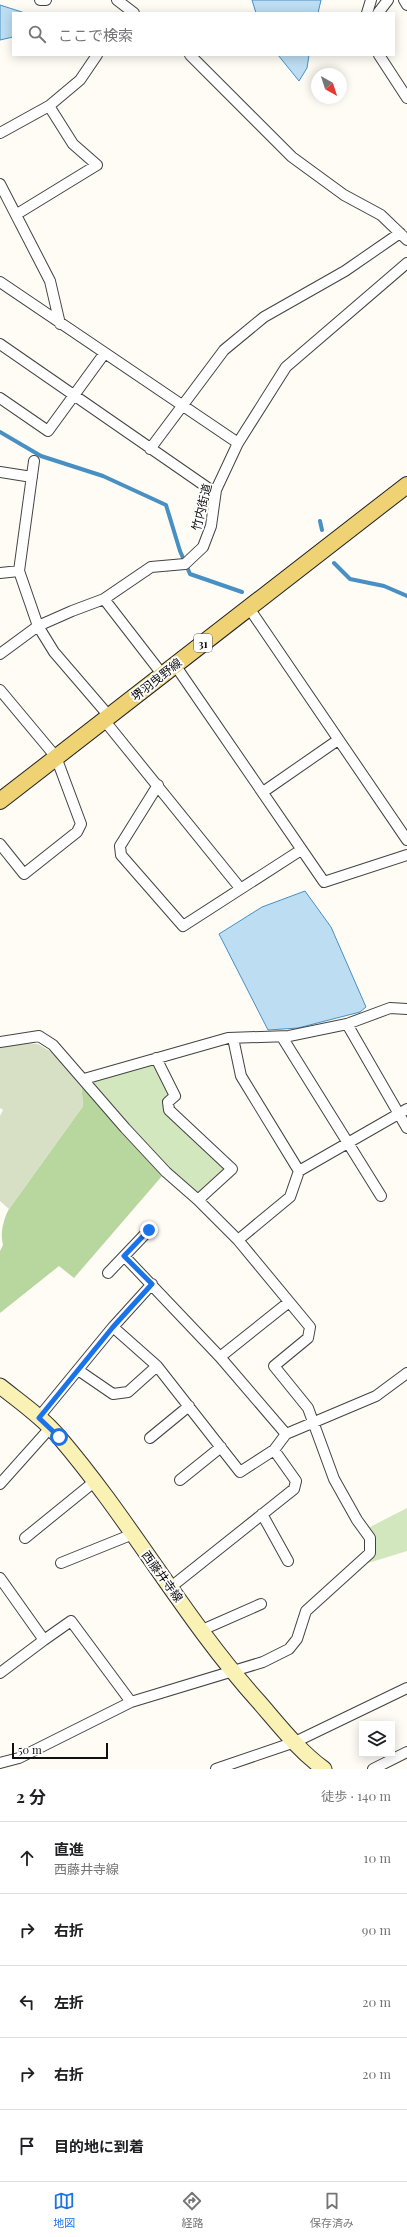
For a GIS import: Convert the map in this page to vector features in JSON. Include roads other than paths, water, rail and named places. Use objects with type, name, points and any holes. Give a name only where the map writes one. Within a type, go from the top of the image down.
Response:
[{"type":"main road","name":"堺羽曳野線","points":[[0,801],[407,485]]},
{"type":"main road","name":"西藤井寺線","points":[[0,1386],[44,1422],[94,1482],[230,1670],[295,1742],[324,1769]]},
{"type":"street","points":[[40,0],[46,0]]},
{"type":"street","points":[[117,0],[133,12]]},
{"type":"street","points":[[367,12],[371,0]]},
{"type":"street","points":[[379,12],[388,0]]},
{"type":"street","points":[[404,0],[407,5]]},
{"type":"street","points":[[0,133],[49,106],[80,80],[96,56]]},
{"type":"street","points":[[150,449],[224,350],[264,317],[404,236],[381,215],[344,195],[292,157],[191,56]]},
{"type":"street","points":[[380,56],[407,98]]},
{"type":"street","points":[[17,214],[97,165],[73,144],[49,106]]},
{"type":"street","points":[[1,190],[17,214],[50,281],[60,324]]},
{"type":"street","name":"竹内街道","points":[[0,654],[38,626],[72,610],[104,599],[151,567],[185,564],[203,548],[211,526],[216,490],[238,443],[286,366],[407,263]]},
{"type":"street","points":[[0,282],[182,407],[238,443]]},
{"type":"street","points":[[0,344],[150,449],[208,488],[216,490]]},
{"type":"street","points":[[0,398],[48,431],[104,354]]},
{"type":"street","points":[[34,461],[19,571],[38,626],[54,652],[240,888]]},
{"type":"street","points":[[0,472],[32,477]]},
{"type":"street","points":[[0,572],[19,571]]},
{"type":"street","points":[[104,599],[162,674]]},
{"type":"street","points":[[249,608],[407,840]]},
{"type":"street","points":[[175,665],[324,882],[407,855]]},
{"type":"street","points":[[0,690],[56,757],[80,824],[77,832],[24,874],[0,844]]},
{"type":"street","points":[[263,792],[338,740]]},
{"type":"street","points":[[158,785],[120,846],[121,855],[182,926],[301,850]]},
{"type":"street","points":[[84,1079],[233,1038],[282,1036],[347,1024],[390,1008],[407,1009]]},
{"type":"street","points":[[347,1024],[403,1111],[407,1128]]},
{"type":"street","points":[[0,1042],[39,1036],[53,1045],[130,1134],[166,1172],[198,1200],[238,1240],[310,1327],[308,1338],[274,1366],[308,1408],[312,1424],[334,1479],[357,1520],[370,1538],[370,1553],[306,1611],[298,1639],[289,1649],[262,1662],[230,1670],[131,1702],[19,1758],[0,1764]]},
{"type":"street","points":[[282,1036],[381,1196]]},
{"type":"street","points":[[233,1038],[241,1076],[299,1171]]},
{"type":"street","points":[[156,1058],[175,1096],[168,1102],[168,1110],[232,1169],[198,1200]]},
{"type":"street","points":[[238,1240],[290,1197],[299,1171],[403,1111]]},
{"type":"street","points":[[108,1273],[149,1230]]},
{"type":"street","points":[[124,1256],[220,1357],[286,1434]]},
{"type":"street","points":[[0,1484],[44,1422],[78,1370],[113,1327],[152,1284]]},
{"type":"street","points":[[220,1357],[289,1302]]},
{"type":"street","points":[[113,1327],[157,1366],[240,1472],[274,1450],[286,1434],[376,1396],[407,1373]]},
{"type":"street","points":[[78,1370],[113,1394],[128,1392],[157,1366]]},
{"type":"street","points":[[150,1438],[189,1406]]},
{"type":"street","points":[[180,1480],[221,1447]]},
{"type":"street","points":[[171,1587],[294,1489],[296,1481],[274,1450]]},
{"type":"street","points":[[25,1538],[94,1482]]},
{"type":"street","points":[[262,1514],[288,1561]]},
{"type":"street","points":[[61,1563],[133,1534]]},
{"type":"street","points":[[0,1578],[44,1640]]},
{"type":"street","points":[[202,1630],[261,1604]]},
{"type":"street","points":[[0,1673],[72,1621],[131,1702]]},
{"type":"street","points":[[216,1769],[295,1742],[407,1688]]},
{"type":"street","points":[[373,1769],[407,1752]]},
{"type":"water","points":[[252,0],[321,0],[318,12],[256,12]]},
{"type":"water","points":[[0,5],[22,12],[12,12],[12,37],[0,40]]},
{"type":"water","points":[[279,56],[309,56],[307,68],[299,81]]},
{"type":"water","points":[[305,891],[331,927],[366,1007],[360,1012],[298,1028],[268,1030],[219,934],[262,907]]},
{"type":"waterway","points":[[0,432],[41,456],[103,476],[166,505],[180,551],[190,574],[242,592]]},
{"type":"waterway","points":[[320,521],[322,530]]},
{"type":"waterway","points":[[334,563],[350,579],[384,586],[407,596]]}]
